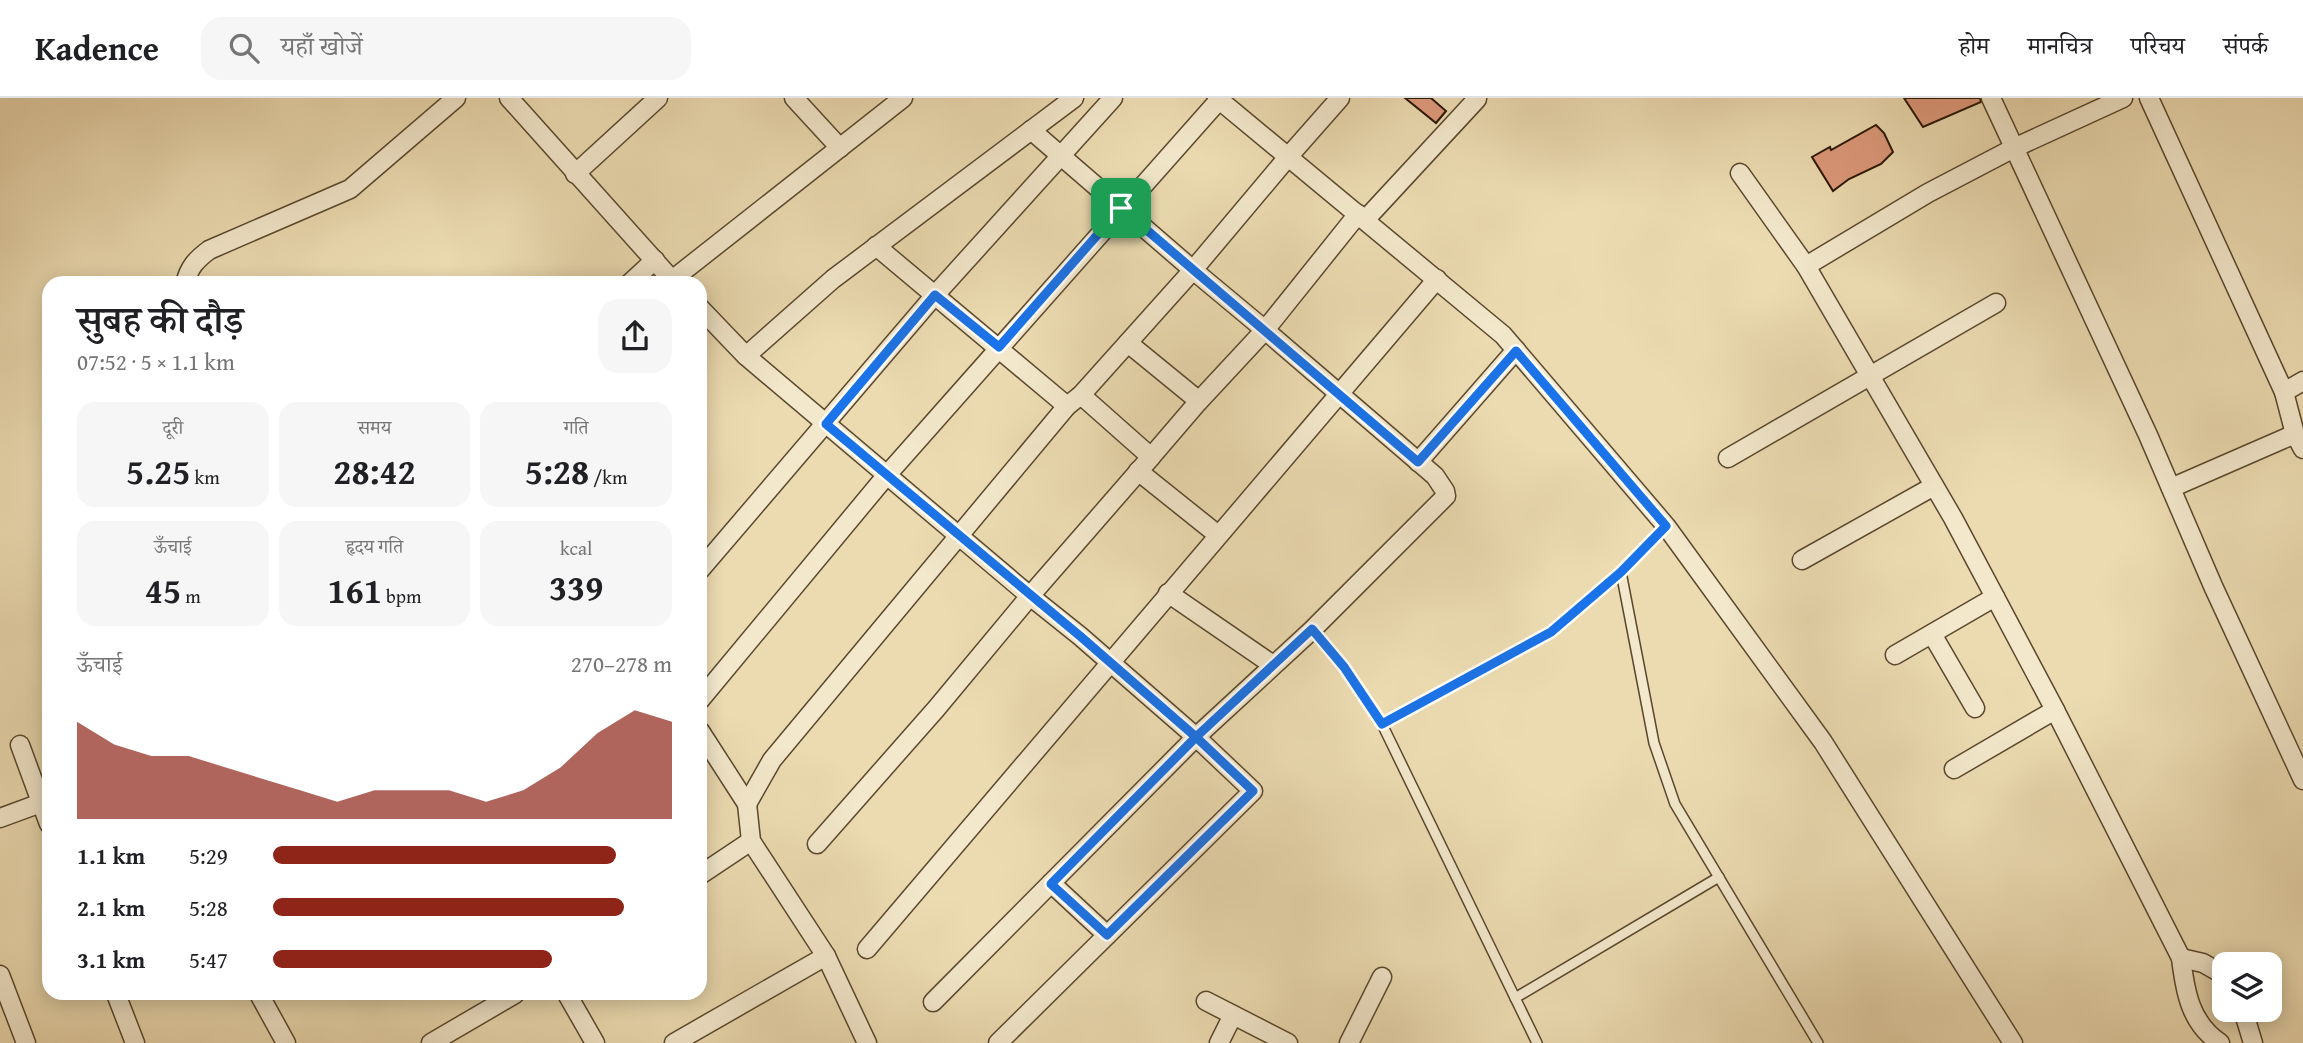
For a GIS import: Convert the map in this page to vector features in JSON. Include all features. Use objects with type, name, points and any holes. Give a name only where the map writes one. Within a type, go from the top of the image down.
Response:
[{"type":"street","points":[[187,276],[195,261],[209,250],[350,189],[456,98]]},
{"type":"street","points":[[509,98],[669,276]]},
{"type":"street","points":[[575,174],[658,98]]},
{"type":"street","points":[[794,98],[840,148]]},
{"type":"street","points":[[681,276],[903,98]]},
{"type":"street","points":[[746,356],[833,279],[1074,98]]},
{"type":"street","points":[[707,562],[935,295],[1113,98]]},
{"type":"street","points":[[747,804],[772,760],[1074,400],[1193,270],[1340,98]]},
{"type":"street","points":[[1990,98],[2303,780]]},
{"type":"street","points":[[1807,266],[1928,193],[2014,148],[2123,98]]},
{"type":"street","points":[[2149,98],[2284,392],[2299,441],[2171,488]]},
{"type":"street","points":[[817,844],[1361,217],[1477,99]]},
{"type":"street","points":[[707,692],[886,476],[1121,208],[1227,102],[1287,157],[1503,335],[1666,526],[1823,742],[2013,1043]]},
{"type":"street","points":[[933,1002],[1196,737],[1312,629],[1446,496],[1435,476],[1031,130]]},
{"type":"street","points":[[1740,173],[1807,266],[1934,486],[2055,710],[2181,958],[2185,989],[2192,1011],[2209,1036],[2220,1043]]},
{"type":"street","points":[[876,246],[999,347],[1151,457]]},
{"type":"street","points":[[638,276],[655,260]]},
{"type":"street","points":[[867,948],[1437,279]]},
{"type":"street","points":[[1728,458],[1996,303]]},
{"type":"street","points":[[707,315],[746,356],[1110,662],[1253,791],[998,1043]]},
{"type":"street","points":[[1128,342],[1199,401]]},
{"type":"street","points":[[1418,462],[1516,351]]},
{"type":"street","points":[[2284,392],[2303,381]]},
{"type":"street","points":[[1138,471],[1218,535]]},
{"type":"street","points":[[1802,560],[1934,486]]},
{"type":"street","points":[[1168,593],[1273,665]]},
{"type":"street","points":[[1895,655],[1994,597]]},
{"type":"street","points":[[1932,634],[1975,708]]},
{"type":"street","points":[[1954,769],[2055,710]]},
{"type":"street","points":[[707,742],[747,804],[751,841],[826,956],[867,1043]]},
{"type":"street","points":[[20,745],[42,795]]},
{"type":"street","points":[[0,818],[42,803]]},
{"type":"street","points":[[707,870],[751,841]]},
{"type":"street","points":[[1051,884],[1107,935]]},
{"type":"street","points":[[674,1043],[826,956]]},
{"type":"street","points":[[2181,958],[2212,968]]},
{"type":"street","points":[[1349,1043],[1382,977]]},
{"type":"street","points":[[1,979],[26,1043]]},
{"type":"street","points":[[118,1000],[135,1043]]},
{"type":"street","points":[[264,1000],[286,1043]]},
{"type":"street","points":[[431,1043],[505,1000]]},
{"type":"street","points":[[570,1000],[595,1043]]},
{"type":"street","points":[[1206,1001],[1288,1043]]},
{"type":"street","points":[[1219,1043],[1233,1015]]},
{"type":"street","points":[[2247,1022],[2253,1043]]},
{"type":"lane","points":[[1382,724],[1551,632],[1621,572],[1666,526]]},
{"type":"lane","points":[[1621,572],[1654,743],[1675,803],[1818,1043]]},
{"type":"lane","points":[[1312,629],[1344,667],[1382,724],[1537,1043]]},
{"type":"lane","points":[[1515,998],[1719,877]]},
{"type":"building","points":[[1405,98],[1431,98],[1446,111],[1436,123]]},
{"type":"building","points":[[1904,98],[1980,98],[1981,102],[1923,127]]},
{"type":"building","points":[[1876,125],[1884,133],[1893,152],[1881,164],[1849,179],[1833,191],[1812,157],[1830,147],[1831,150]]},
{"type":"route","points":[[1121,208],[999,347],[935,295],[826,424],[1080,636],[1196,737],[1051,884],[1107,935],[1253,791],[1196,737],[1312,629],[1344,667],[1382,724],[1551,632],[1621,572],[1666,526],[1516,351],[1418,462],[1121,208]]}]
